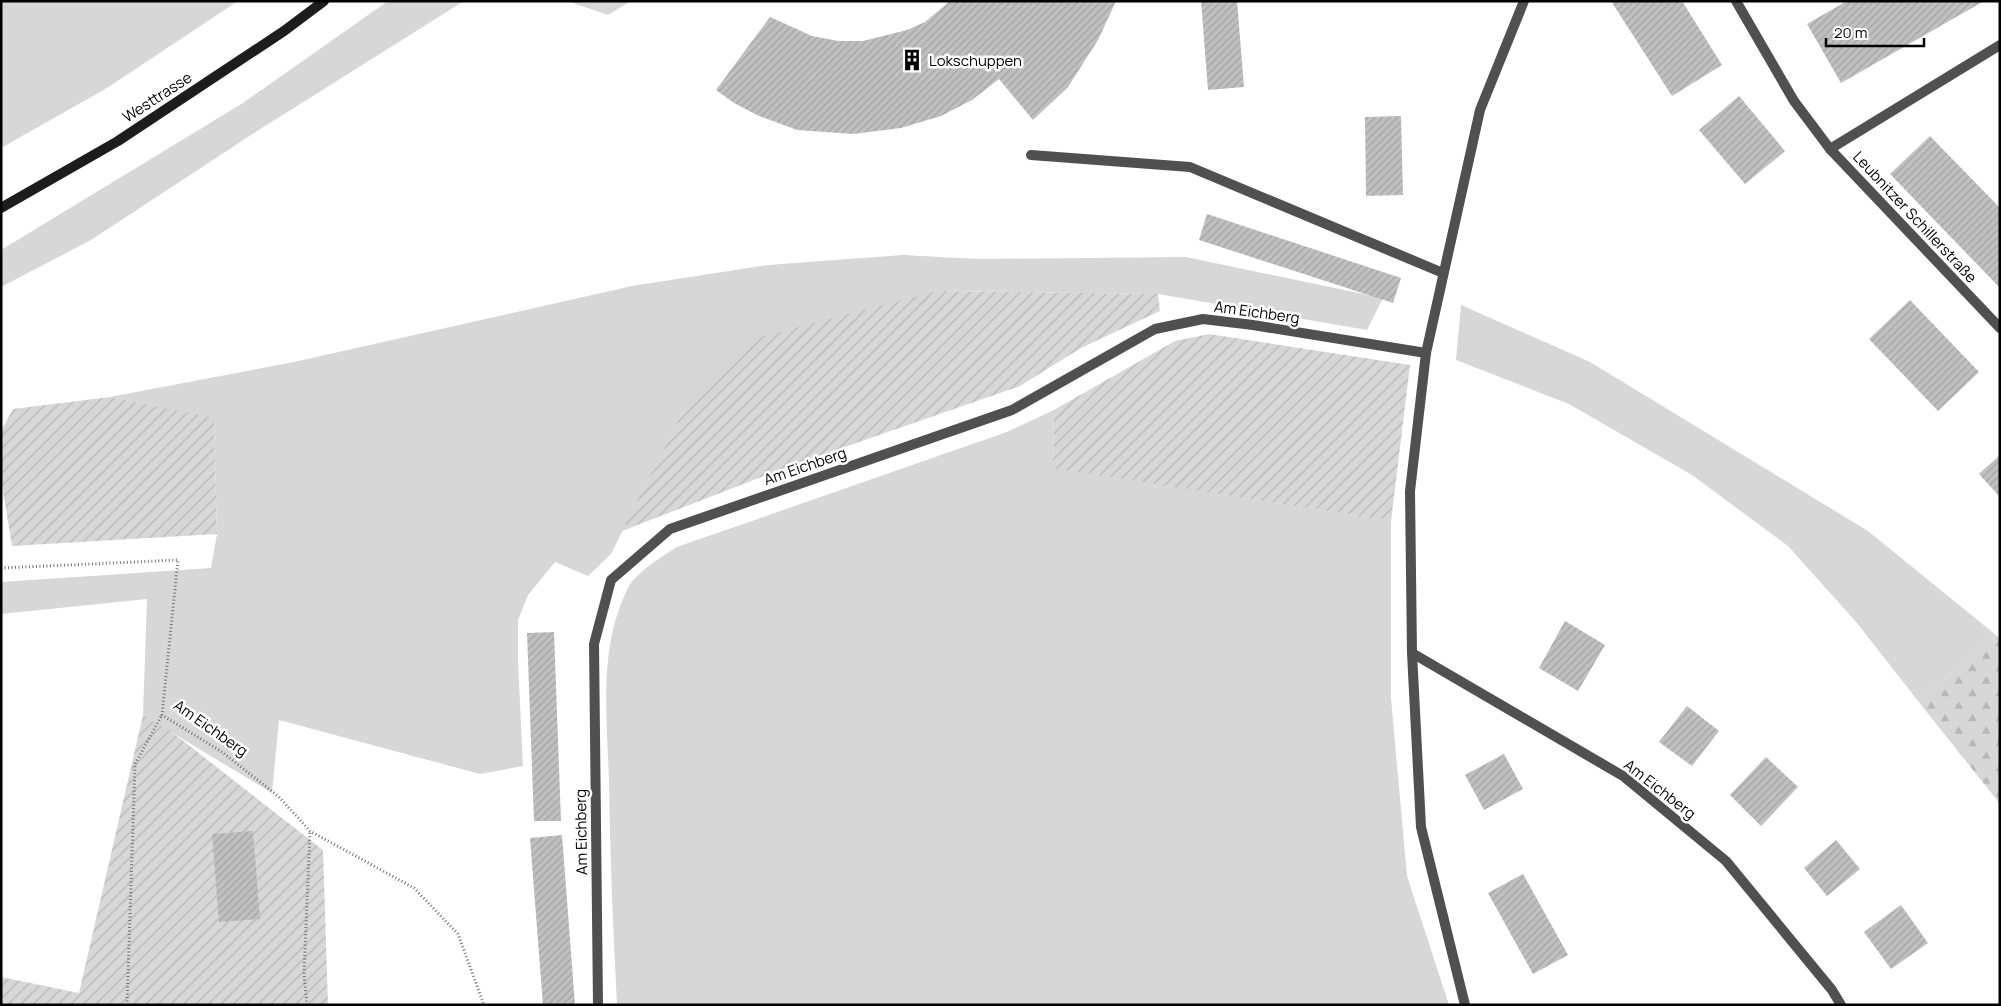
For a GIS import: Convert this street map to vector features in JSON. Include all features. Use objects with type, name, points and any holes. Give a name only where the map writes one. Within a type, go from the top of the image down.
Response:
[{"type":"main road","name":"Westtrasse","points":[[1,208],[118,141],[284,31],[324,1]]},
{"type":"street","points":[[1465,1005],[1421,827],[1412,653],[1410,491],[1426,353],[1480,110],[1524,1]]},
{"type":"street","name":"Leubnitzer Schillerstraße","points":[[1736,1],[1794,101],[1830,148],[2000,328]]},
{"type":"street","name":"Leubnitzer Schillerstraße","points":[[1830,148],[2000,45]]},
{"type":"street","points":[[1031,155],[1190,167],[1444,273]]},
{"type":"street","name":"Am Eichberg","points":[[598,1005],[594,644],[611,580],[670,529],[1012,410],[1156,329],[1202,319],[1252,325],[1426,353]]},
{"type":"street","name":"Am Eichberg","points":[[1412,653],[1623,776],[1726,861],[1832,990],[1841,1005]]},
{"type":"path","name":"Am Eichberg","points":[[1,568],[178,560],[162,715],[222,752],[278,796],[310,831],[414,888],[458,934],[484,1005]]},
{"type":"path","points":[[127,1005],[135,764],[162,715]]},
{"type":"path","points":[[307,1005],[304,974],[310,831]]},
{"type":"green space","points":[[1,1],[238,1],[107,88],[1,148]]},
{"type":"green space","points":[[388,1],[464,1],[254,133],[91,240],[1,287],[1,250],[243,103]]},
{"type":"green space","points":[[567,1],[631,1],[608,15]]},
{"type":"green space","points":[[903,255],[979,259],[1186,257],[1383,298],[1367,330],[1158,294],[937,291],[684,409],[611,554],[588,576],[555,562],[528,595],[518,620],[523,766],[480,774],[279,720],[272,793],[143,715],[147,599],[1,614],[1,582],[211,568],[217,534],[214,419],[110,397],[294,362],[632,286],[768,265]]},
{"type":"green space","points":[[937,291],[1158,294],[1160,311],[1081,348],[1020,386],[790,466],[622,531],[684,409],[760,337]]},
{"type":"green space","points":[[1461,305],[1590,362],[1868,531],[1996,635],[1918,701],[1857,623],[1788,546],[1692,475],[1569,404],[1456,360]]},
{"type":"green space","points":[[1209,334],[1410,365],[1391,521],[1053,468],[1054,410],[1175,341]]},
{"type":"green space","points":[[110,397],[214,418],[217,534],[12,546],[1,479],[1,431],[13,409]]},
{"type":"green space","points":[[1054,410],[1053,467],[1391,521],[1391,698],[1407,876],[1449,1005],[617,1005],[606,683],[612,634],[618,611],[632,582],[650,565],[677,547],[1007,432]]},
{"type":"green space","points":[[1996,635],[2000,639],[2000,804],[1918,701]]},
{"type":"green space","points":[[143,715],[168,729],[323,850],[328,1005],[1,1005],[1,977],[79,993]]},
{"type":"building","name":"Lokschuppen","points":[[950,1],[1116,1],[1098,40],[1068,87],[1033,120],[999,79],[972,100],[941,116],[901,128],[853,134],[797,130],[759,116],[734,103],[716,90],[770,17],[812,36],[838,41],[863,41],[907,30],[925,22]]},
{"type":"building","points":[[1201,1],[1237,1],[1244,87],[1208,90]]},
{"type":"building","points":[[1611,1],[1682,1],[1722,65],[1672,96]]},
{"type":"building","points":[[1847,1],[1984,1],[1841,83],[1807,24]]},
{"type":"building","points":[[1739,96],[1785,151],[1745,184],[1699,130]]},
{"type":"building","points":[[1401,116],[1403,195],[1366,196],[1365,117]]},
{"type":"building","points":[[1930,136],[2000,208],[2000,288],[1890,174]]},
{"type":"building","points":[[1207,214],[1401,278],[1393,303],[1199,240]]},
{"type":"building","points":[[1910,300],[1979,372],[1938,411],[1869,339]]},
{"type":"building","points":[[2000,455],[2000,497],[1979,474]]},
{"type":"building","points":[[1565,621],[1605,645],[1578,691],[1539,668]]},
{"type":"building","points":[[554,632],[561,821],[534,821],[527,633]]},
{"type":"building","points":[[1687,706],[1719,731],[1692,766],[1659,742]]},
{"type":"building","points":[[1504,754],[1523,789],[1484,810],[1465,775]]},
{"type":"building","points":[[1766,757],[1798,787],[1761,826],[1730,795]]},
{"type":"building","points":[[253,831],[260,919],[219,922],[212,834]]},
{"type":"building","points":[[562,835],[575,1005],[543,1005],[530,838]]},
{"type":"building","points":[[1836,840],[1860,869],[1827,896],[1804,868]]},
{"type":"building","points":[[1523,874],[1568,955],[1533,974],[1488,893]]},
{"type":"building","points":[[1901,905],[1928,943],[1891,969],[1864,932]]},
{"type":"place","name":"Lokschuppen","points":[[912,60]]}]
